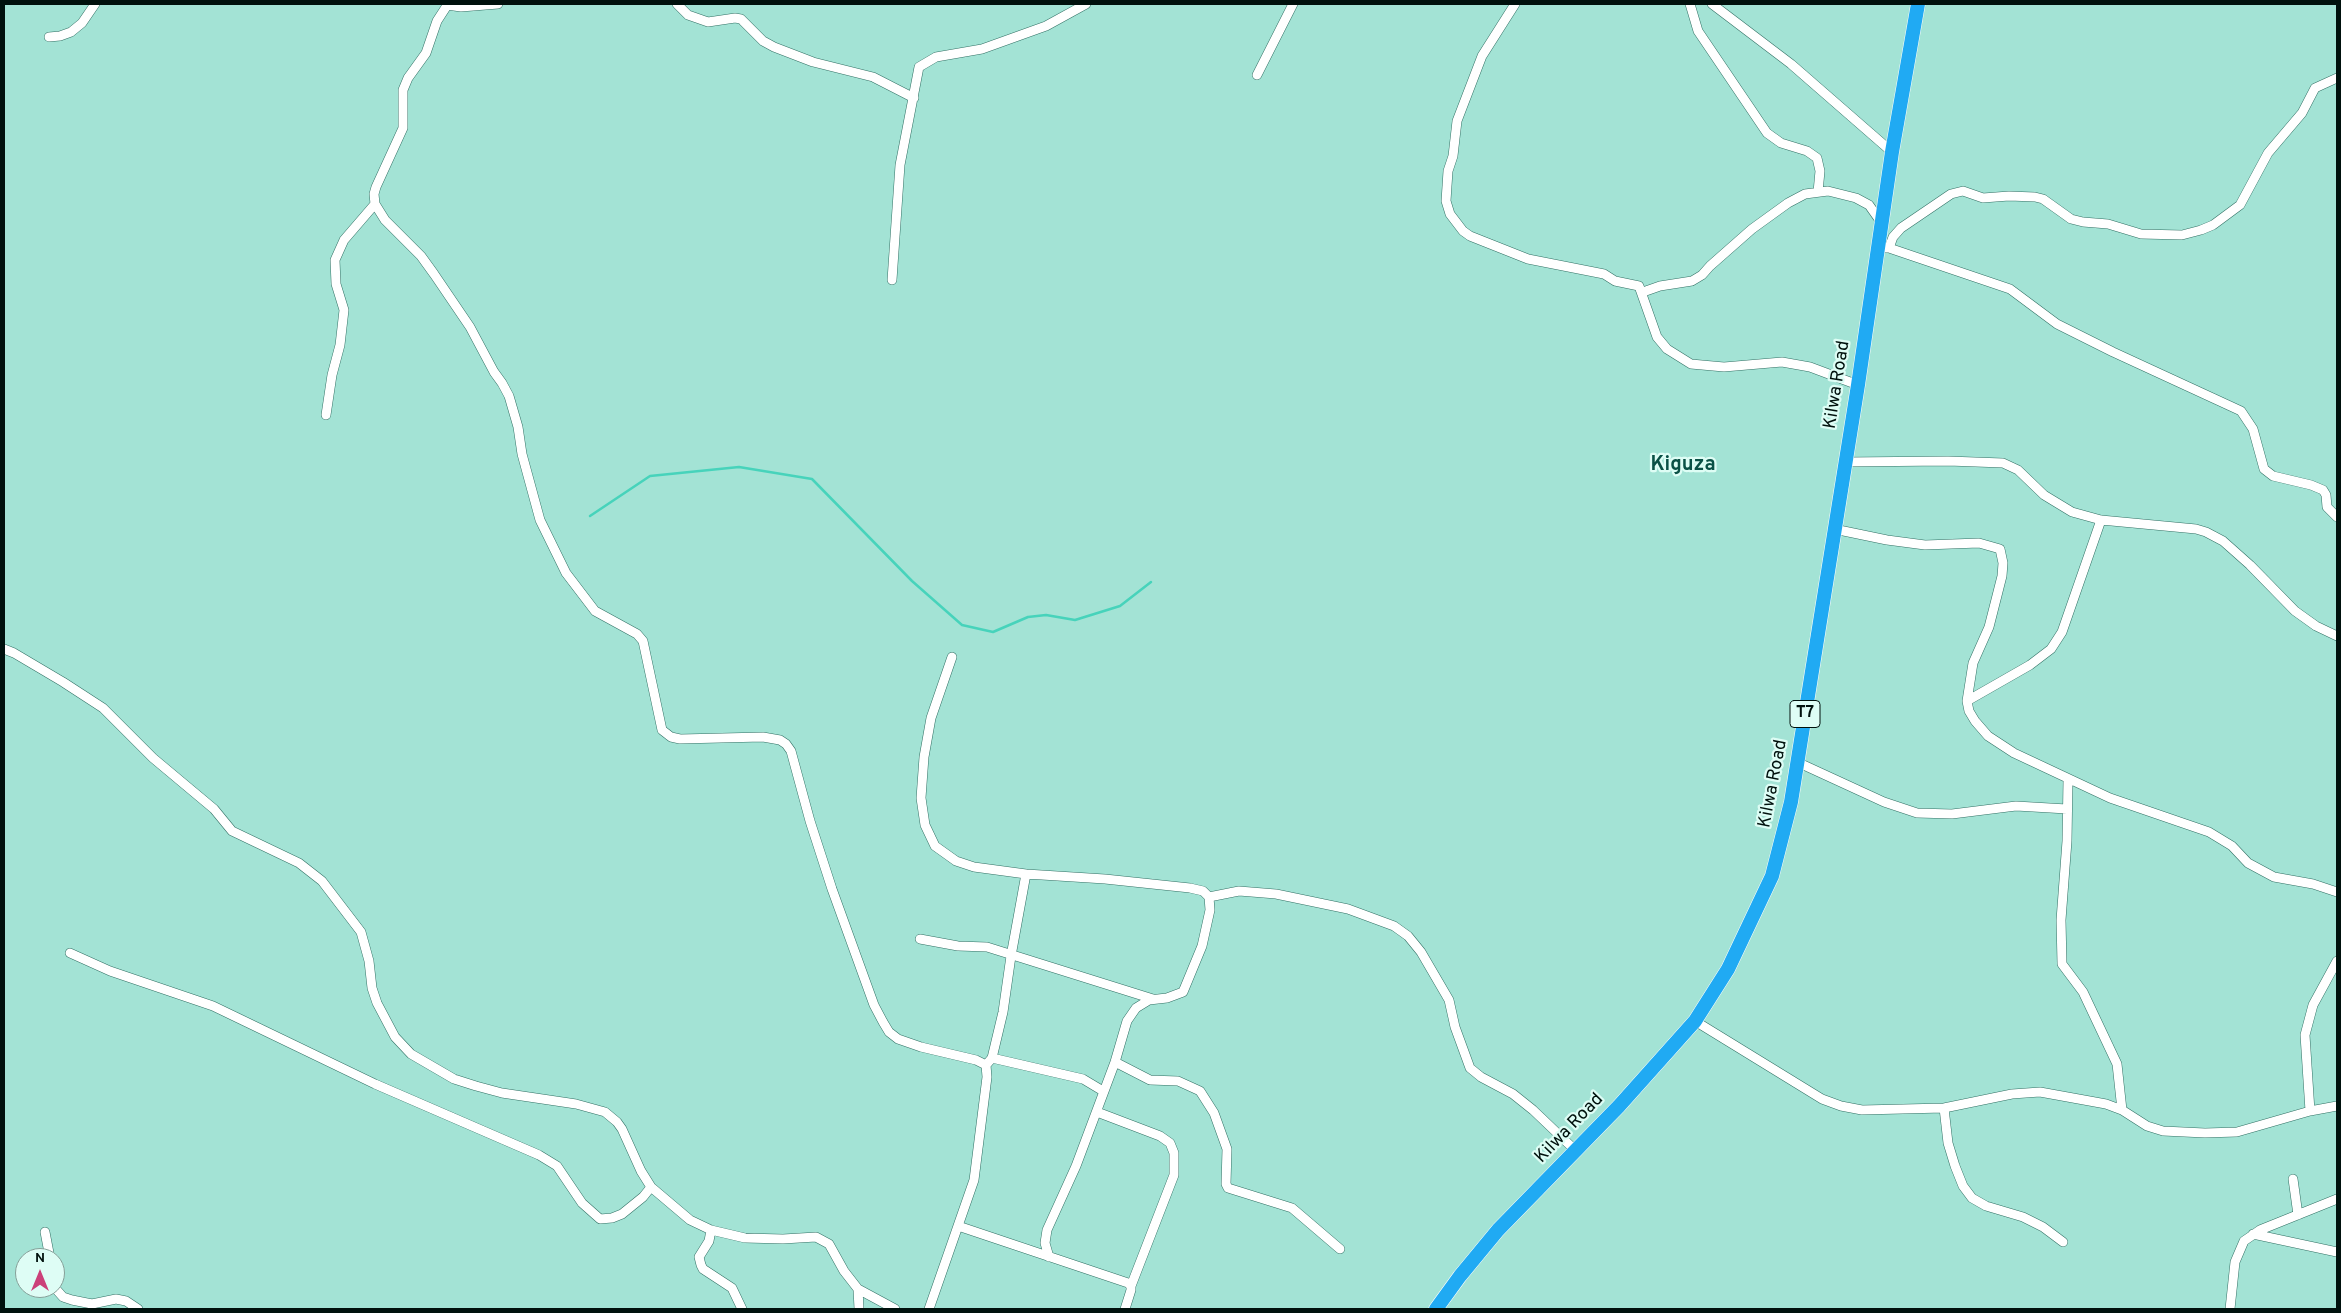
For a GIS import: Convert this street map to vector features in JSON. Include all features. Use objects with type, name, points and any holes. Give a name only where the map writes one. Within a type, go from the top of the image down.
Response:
[{"type":"highway","name":"Kilwa Road","points":[[1436,1309],[1498,1230],[1659,1063],[1694,1021],[1728,969],[1772,876],[1791,802],[1845,462],[1883,248],[1881,223],[1918,4]]},
{"type":"street","points":[[49,37],[71,32],[82,23],[95,4]]},
{"type":"street","points":[[498,4],[461,7],[448,4],[438,21],[430,45],[403,90],[403,128],[376,187],[374,194],[375,204],[385,220],[421,256],[439,281],[470,327],[509,396],[540,520],[566,573],[595,611],[637,634],[643,641],[662,730],[671,737],[680,739],[763,737],[780,740],[791,751],[810,821],[832,889],[874,1005],[886,1027],[898,1039],[976,1060],[1083,1079],[1103,1091]]},
{"type":"street","points":[[678,4],[688,15],[708,22],[735,18],[741,19],[763,41],[774,47],[813,62],[873,77],[914,98]]},
{"type":"street","points":[[892,280],[900,165],[919,67],[926,61],[954,53],[982,49],[1046,26],[1086,4]]},
{"type":"street","points":[[1257,75],[1293,4]]},
{"type":"street","points":[[1515,4],[1482,56],[1457,121],[1454,156],[1448,171],[1446,201],[1450,214],[1463,231],[1528,260],[1604,274],[1615,280],[1634,283],[1643,292],[1657,337],[1667,349],[1692,364],[1724,366],[1782,362],[1810,367],[1858,385]]},
{"type":"street","points":[[1690,4],[1698,31],[1767,133],[1781,143],[1807,151],[1817,158],[1820,171],[1818,192]]},
{"type":"street","points":[[1712,4],[1791,64],[1892,152]]},
{"type":"street","points":[[2337,78],[2315,88],[2302,114],[2268,153],[2240,205],[2201,230],[2182,235],[2141,234],[2108,224],[2071,219],[2044,199],[2009,196],[1983,198],[1963,191],[1951,194],[1902,228],[1883,248],[2010,289],[2057,324],[2241,411],[2254,434],[2264,469],[2273,476],[2311,485],[2322,490],[2326,495],[2327,507],[2337,517]]},
{"type":"street","points":[[1643,292],[1660,286],[1692,281],[1702,275],[1752,228],[1788,203],[1805,194],[1828,191],[1856,198],[1869,205],[1881,223]]},
{"type":"street","points":[[326,414],[332,375],[340,345],[344,310],[336,284],[336,260],[344,240],[375,204]]},
{"type":"street","points":[[1845,462],[1948,461],[2002,463],[2018,470],[2059,506],[2072,512],[2101,520],[2196,529],[2206,532],[2223,541],[2250,565],[2295,611],[2316,626],[2337,636]]},
{"type":"street","points":[[1967,701],[2022,670],[2051,649],[2062,632],[2101,520]]},
{"type":"street","points":[[1834,529],[1887,540],[1925,545],[1979,543],[2000,549],[2003,563],[2002,576],[1989,627],[1974,663],[1967,701],[1969,711],[1988,736],[2014,753],[2068,780],[2110,798],[2209,832],[2232,846],[2248,863],[2274,877],[2313,884],[2337,892]]},
{"type":"street","points":[[4,650],[14,653],[103,708],[153,758],[214,810],[232,831],[298,863],[322,881],[360,932],[369,961],[372,988],[377,1003],[395,1037],[411,1054],[454,1079],[476,1086],[502,1093],[576,1104],[605,1112],[618,1122],[650,1187],[683,1216],[711,1230],[760,1239],[816,1237],[829,1244],[844,1271],[858,1289],[895,1309]]},
{"type":"street","points":[[920,939],[958,946],[987,947],[1153,999],[1166,998],[1183,992],[1189,983],[1202,946],[1210,910],[1208,897],[1202,891],[1190,888],[1105,879],[1026,874],[974,867],[956,861],[935,846],[925,825],[922,798],[924,757],[930,718],[952,657]]},
{"type":"street","points":[[1796,762],[1884,802],[1917,812],[1952,814],[2016,806],[2067,808]]},
{"type":"street","points":[[2068,780],[2067,841],[2061,920],[2062,964],[2083,992],[2117,1064],[2122,1110]]},
{"type":"street","points":[[928,1309],[976,1169],[989,1061],[1003,1012],[1026,874]]},
{"type":"street","points":[[1208,897],[1238,891],[1276,894],[1348,909],[1394,926],[1408,936],[1421,952],[1449,1000],[1455,1027],[1470,1068],[1481,1077],[1513,1094],[1533,1110],[1576,1151]]},
{"type":"street","points":[[70,953],[110,971],[213,1006],[375,1084],[539,1155],[557,1166],[582,1204],[600,1219],[612,1218],[622,1214],[642,1197],[650,1187]]},
{"type":"street","points":[[2310,1111],[2305,1035],[2313,1005],[2337,961]]},
{"type":"street","points":[[1049,1257],[1045,1243],[1047,1230],[1076,1166],[1115,1062],[1127,1021],[1136,1008],[1153,999]]},
{"type":"street","points":[[1694,1021],[1822,1099],[1841,1106],[1862,1110],[1944,1108],[2026,1092],[2106,1104],[2122,1110],[2147,1126],[2163,1131],[2205,1133],[2237,1132],[2310,1111],[2337,1106]]},
{"type":"street","points":[[1115,1062],[1150,1080],[1178,1081],[1200,1091],[1214,1113],[1227,1149],[1226,1184],[1228,1188],[1292,1208],[1340,1249]]},
{"type":"street","points":[[1944,1108],[1948,1143],[1955,1166],[1963,1186],[1972,1198],[1986,1206],[2023,1217],[2063,1242]]},
{"type":"street","points":[[1096,1112],[1160,1136],[1170,1143],[1174,1153],[1174,1176],[1131,1286],[1124,1309]]},
{"type":"street","points":[[2293,1179],[2298,1215]]},
{"type":"street","points":[[2230,1309],[2235,1262],[2244,1241],[2253,1234],[2337,1199]]},
{"type":"street","points":[[958,1226],[1122,1280],[1131,1286]]},
{"type":"street","points":[[711,1230],[708,1241],[699,1257],[701,1265],[703,1269],[732,1288],[742,1309]]},
{"type":"street","points":[[45,1232],[48,1248]]},
{"type":"street","points":[[2253,1234],[2337,1252]]},
{"type":"street","points":[[858,1289],[859,1309]]},
{"type":"street","points":[[65,1298],[92,1304],[116,1299],[126,1301],[138,1309]]},
{"type":"waterway","points":[[590,516],[650,476],[739,467],[812,479],[912,581],[962,625],[993,632],[1028,617],[1046,615],[1075,620],[1120,606],[1151,582]]},
{"type":"district","name":"Kiguza","points":[[1683,466]]}]
